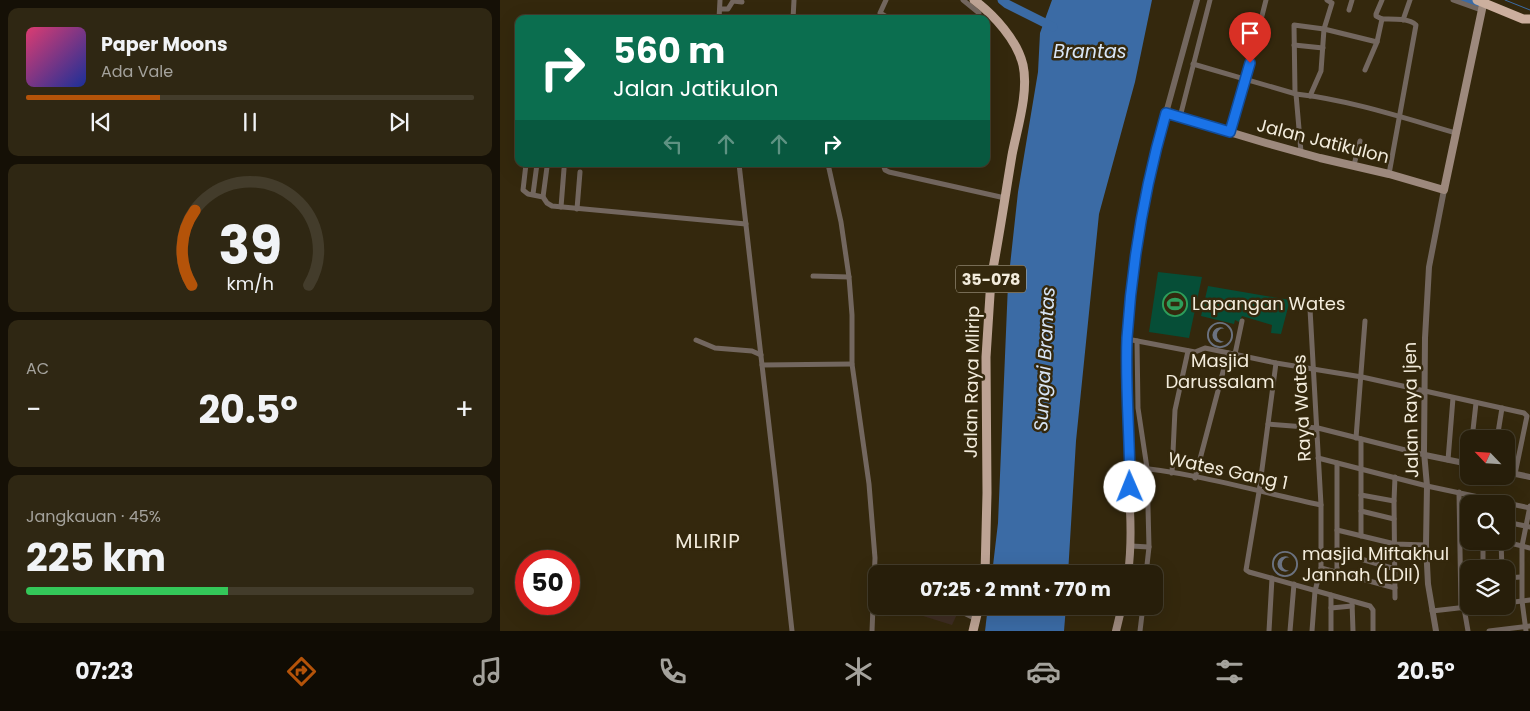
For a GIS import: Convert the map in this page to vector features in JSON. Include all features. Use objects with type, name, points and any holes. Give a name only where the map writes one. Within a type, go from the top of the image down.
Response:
[{"type":"highway","points":[[1482,2],[1523,19],[1530,18]]},
{"type":"main road","name":"Jalan Raya Mlirip","points":[[977,1],[980,14]]},
{"type":"main road","points":[[1444,190],[1482,2]]},
{"type":"main road","name":"Jalan Raya Mlirip","points":[[984,565],[988,493],[986,357],[991,279],[1020,114],[1024,74],[1021,58],[1012,41],[990,22]]},
{"type":"main road","name":"Jalan Jatikulon","points":[[1166,113],[1320,158],[1389,174],[1444,190]]},
{"type":"main road","points":[[1129,565],[1131,546],[1127,339],[1137,243],[1152,160],[1166,113]]},
{"type":"main road","points":[[973,631],[977,615]]},
{"type":"main road","points":[[1116,631],[1120,615]]},
{"type":"street","points":[[719,15],[720,0]]},
{"type":"street","points":[[793,15],[794,0]]},
{"type":"street","points":[[883,15],[880,13],[886,0]]},
{"type":"street","points":[[963,0],[980,14]]},
{"type":"street","points":[[1166,113],[1197,0]]},
{"type":"street","points":[[1180,117],[1210,0]]},
{"type":"street","points":[[1230,132],[1246,80],[1266,0]]},
{"type":"street","points":[[1310,96],[1322,71],[1324,29],[1332,3],[1328,0]]},
{"type":"street","points":[[1349,10],[1352,0]]},
{"type":"street","points":[[1382,0],[1376,15],[1382,19],[1403,20],[1414,22],[1416,25],[1389,174]]},
{"type":"street","points":[[1403,20],[1410,0]]},
{"type":"street","points":[[1453,0],[1482,2]]},
{"type":"street","points":[[720,9],[728,9],[733,1],[742,2]]},
{"type":"street","points":[[1365,70],[1377,42],[1382,19]]},
{"type":"street","points":[[1301,152],[1295,94],[1294,24],[1377,42]]},
{"type":"street","points":[[1294,45],[1322,48]]},
{"type":"street","points":[[1194,64],[1295,94],[1400,117],[1456,133]]},
{"type":"street","points":[[1354,165],[1360,141]]},
{"type":"street","points":[[526,167],[523,190],[528,194],[543,197],[549,205],[746,224]]},
{"type":"street","points":[[533,194],[537,167]]},
{"type":"street","points":[[543,197],[547,167]]},
{"type":"street","points":[[739,167],[792,631]]},
{"type":"street","points":[[829,167],[841,222],[849,277],[852,315],[852,364],[869,484],[875,565]]},
{"type":"street","points":[[884,167],[889,172],[1005,198]]},
{"type":"street","points":[[561,207],[564,169]]},
{"type":"street","points":[[578,209],[580,172]]},
{"type":"street","name":"Jalan Raya Ijen","points":[[1436,631],[1428,584],[1426,545],[1426,304],[1429,267],[1444,190]]},
{"type":"street","points":[[813,276],[849,277]]},
{"type":"street","name":"Raya Wates","points":[[1310,309],[1321,505],[1321,568],[1315,591],[1312,631]]},
{"type":"street","points":[[1235,354],[1242,321]]},
{"type":"street","points":[[1361,536],[1361,470],[1358,438],[1365,322]]},
{"type":"street","points":[[1127,339],[1196,352],[1205,348],[1276,363],[1362,377],[1526,413],[1527,416],[1515,474],[1530,477]]},
{"type":"street","points":[[696,340],[715,348],[752,351],[760,355]]},
{"type":"street","points":[[1137,341],[1138,408],[1147,468],[1149,546],[1147,565]]},
{"type":"street","points":[[1172,473],[1175,410],[1188,351]]},
{"type":"street","points":[[1195,478],[1228,353]]},
{"type":"street","points":[[1276,363],[1259,492],[1246,570],[1331,595],[1352,604],[1372,608],[1374,631]]},
{"type":"street","points":[[762,365],[852,364]]},
{"type":"street","points":[[1448,460],[1453,398]]},
{"type":"street","points":[[1473,430],[1476,403]]},
{"type":"street","points":[[1128,409],[1138,408]]},
{"type":"street","points":[[1498,430],[1502,408]]},
{"type":"street","points":[[1268,424],[1318,428],[1425,455],[1460,462]]},
{"type":"street","points":[[1318,458],[1427,486],[1473,495]]},
{"type":"street","points":[[1337,463],[1337,573]]},
{"type":"street","name":"Wates Gang 1","points":[[1130,467],[1147,468],[1321,505]]},
{"type":"street","points":[[1395,478],[1395,598]]},
{"type":"street","points":[[1459,492],[1460,583]]},
{"type":"street","points":[[1361,495],[1394,501]]},
{"type":"street","points":[[1489,631],[1527,628],[1522,601],[1521,577],[1522,546],[1528,526],[1530,507],[1515,504]]},
{"type":"street","points":[[1361,511],[1394,519]]},
{"type":"street","points":[[1515,524],[1528,526]]},
{"type":"street","points":[[1337,530],[1395,544],[1426,545]]},
{"type":"street","points":[[1515,544],[1530,548]]},
{"type":"street","points":[[1131,546],[1149,546]]},
{"type":"street","points":[[1337,552],[1395,568]]},
{"type":"street","points":[[1321,568],[1395,588]]},
{"type":"street","points":[[1515,577],[1521,577]]},
{"type":"street","points":[[1269,631],[1272,578]]},
{"type":"street","points":[[1290,631],[1294,584]]},
{"type":"street","points":[[1331,595],[1331,631]]},
{"type":"street","points":[[1515,602],[1530,600]]},
{"type":"street","points":[[1331,608],[1352,604]]},
{"type":"street","points":[[1352,604],[1353,631]]},
{"type":"street","points":[[1432,611],[1460,608]]},
{"type":"street","points":[[872,631],[873,615]]},
{"type":"street","points":[[968,615],[976,619]]},
{"type":"street","points":[[1140,631],[1142,615]]},
{"type":"street","points":[[1465,615],[1468,631]]},
{"type":"shaded area","points":[[923,615],[957,615],[952,625]]},
{"type":"green space","name":"Lapangan Wates","points":[[1158,272],[1202,277],[1189,338],[1149,332]]},
{"type":"green space","points":[[1208,286],[1290,300],[1281,334],[1271,333],[1272,325],[1242,316],[1239,322],[1235,320],[1234,324],[1201,316]]},
{"type":"water","name":"Brantas","points":[[1052,0],[1152,0],[1135,82],[1099,214],[1076,441],[1069,565],[993,565],[998,523],[1008,284],[1018,192],[1038,72],[1040,33]]},
{"type":"water","points":[[987,615],[1065,615],[1064,631],[985,631]]},
{"type":"waterway","points":[[1002,0],[1053,27]]},
{"type":"waterway","points":[[1463,0],[1475,4]]},
{"type":"waterway","points":[[1505,0],[1530,10]]},
{"type":"place","name":"Lapangan Wates","points":[[1175,304]]},
{"type":"place","name":"Masjid Darussalam","points":[[1220,335]]},
{"type":"place","name":"masjid Miftakhul Jannah (LDII)","points":[[1285,564]]},
{"type":"district","name":"MLIRIP","points":[[708,541]]},
{"type":"route","points":[[1130,487],[1126,386],[1127,339],[1137,243],[1152,160],[1166,113],[1230,132],[1250,63]]},
{"type":"water label","name":"Sungai Brantas","points":[[1044,359]]}]
